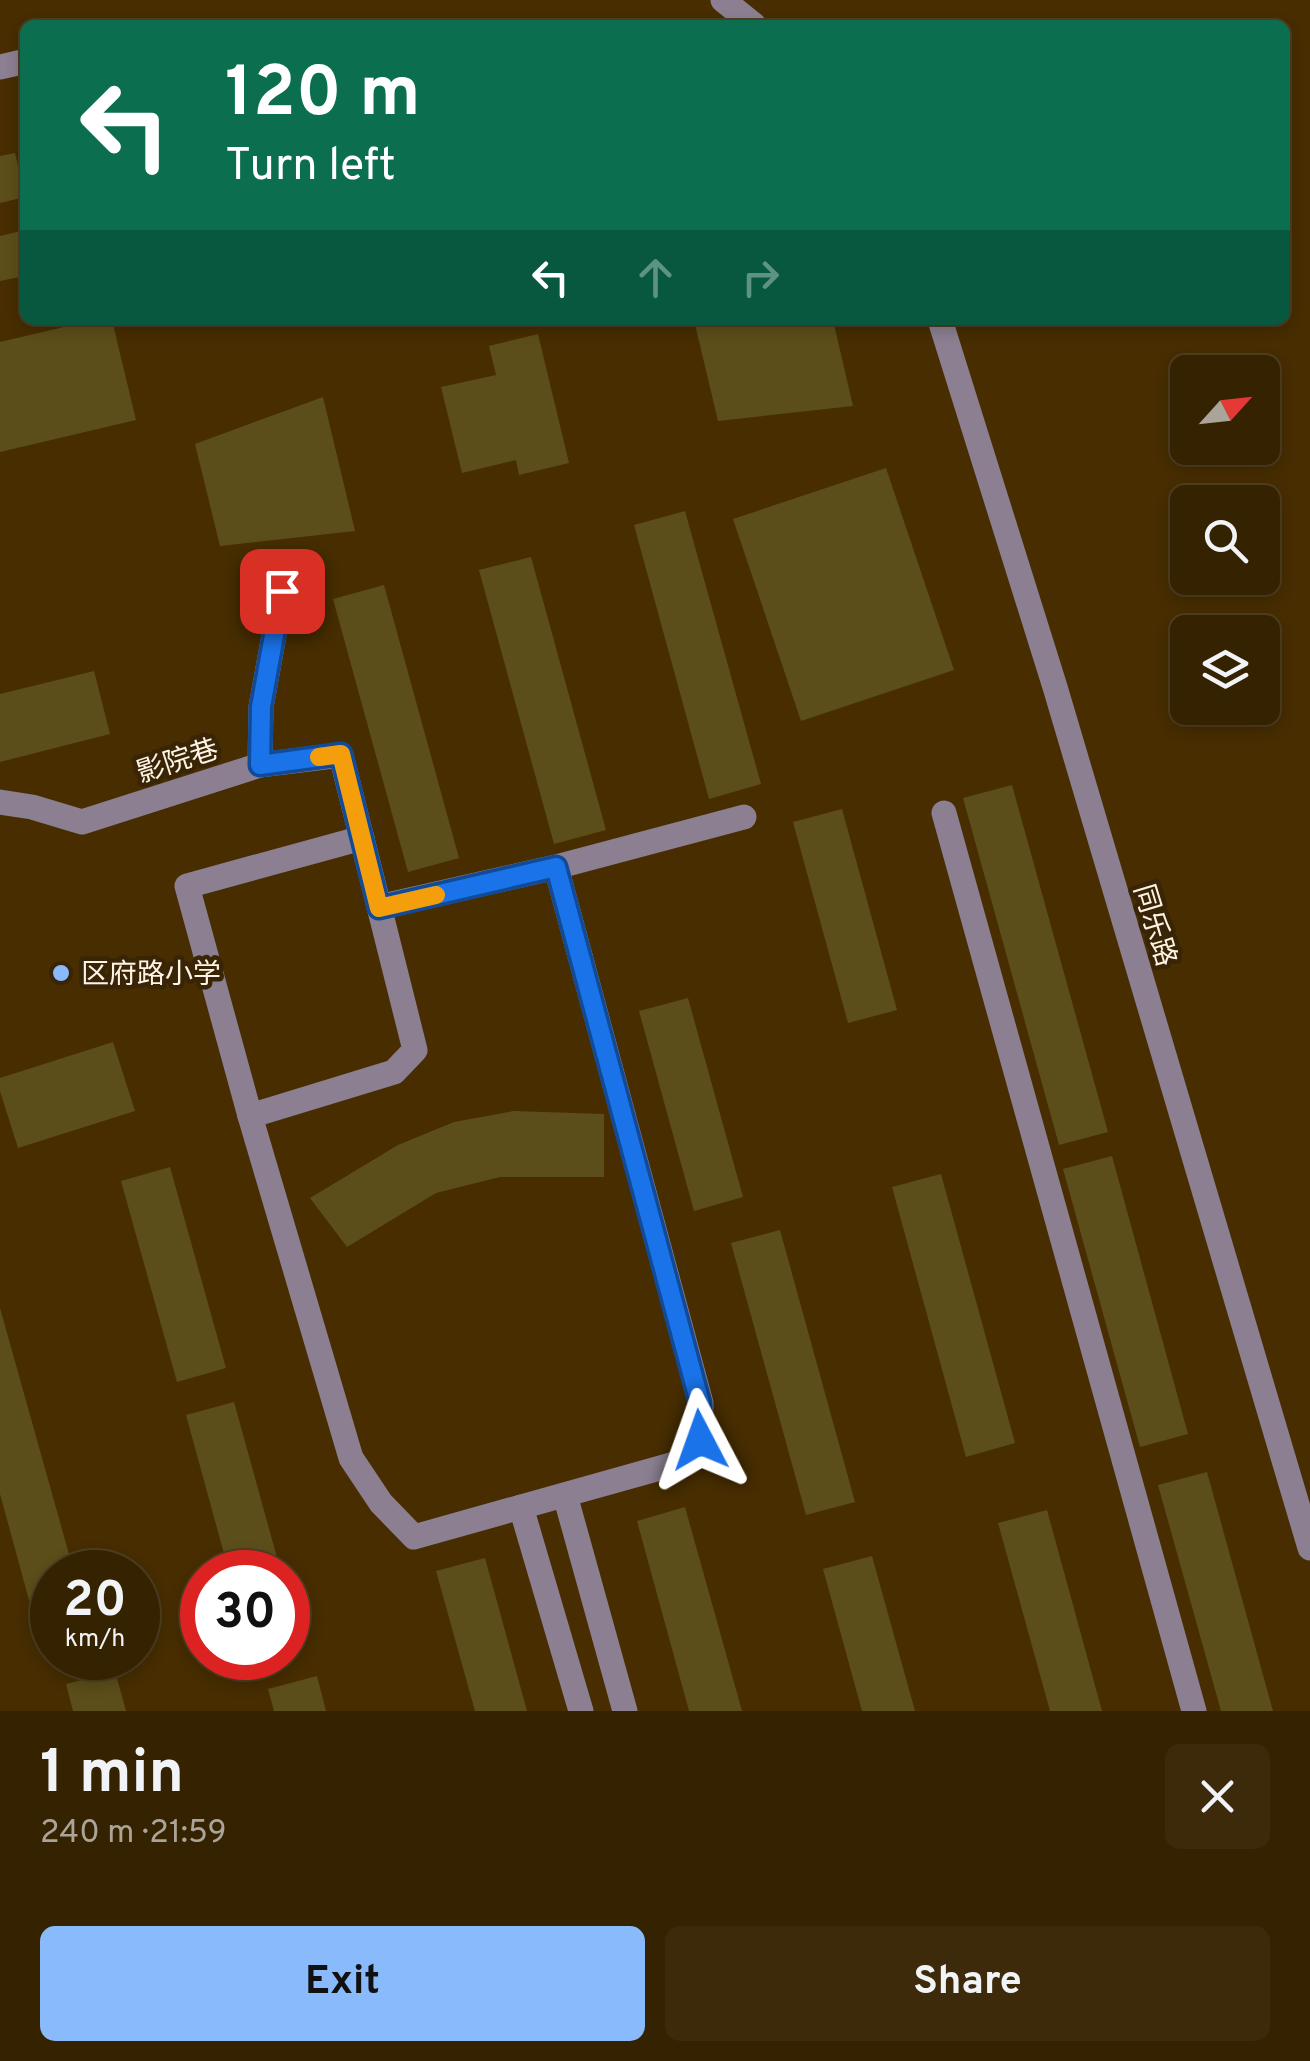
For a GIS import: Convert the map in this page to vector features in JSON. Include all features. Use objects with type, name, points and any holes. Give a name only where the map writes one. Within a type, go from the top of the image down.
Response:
[{"type":"street","points":[[723,0],[748,15]]},
{"type":"street","name":"同乐路","points":[[942,325],[1060,706],[1310,1548]]},
{"type":"street","name":"影院巷","points":[[0,802],[82,822],[260,765],[261,707],[282,591]]},
{"type":"street","points":[[250,1116],[394,1072],[414,1050],[341,754],[260,765]]},
{"type":"street","points":[[944,813],[1194,1711]]},
{"type":"street","points":[[379,908],[556,867],[744,816]]},
{"type":"street","points":[[362,838],[186,886],[351,1458],[381,1503],[414,1536],[685,1462],[700,1440],[700,1403],[556,867]]},
{"type":"street","points":[[565,1494],[625,1711]]},
{"type":"street","points":[[521,1507],[581,1711]]},
{"type":"building","points":[[15,153],[20,198],[0,203],[0,156]]},
{"type":"building","points":[[20,231],[20,277],[0,281],[0,236]]},
{"type":"building","points":[[73,325],[113,325],[136,420],[0,452],[0,342]]},
{"type":"building","points":[[695,325],[834,325],[853,406],[718,421]]},
{"type":"building","points":[[538,334],[569,463],[519,475],[516,460],[462,473],[441,387],[496,375],[489,346]]},
{"type":"building","points":[[323,397],[355,531],[220,546],[195,444]]},
{"type":"building","points":[[886,468],[954,670],[801,721],[733,519]]},
{"type":"building","points":[[685,511],[761,784],[709,799],[634,525]]},
{"type":"building","points":[[531,557],[606,830],[554,844],[479,570]]},
{"type":"building","points":[[384,585],[459,858],[408,872],[333,599]]},
{"type":"building","points":[[94,671],[110,734],[0,762],[0,694]]},
{"type":"building","points":[[1012,785],[1108,1132],[1059,1145],[963,798]]},
{"type":"building","points":[[842,809],[897,1010],[848,1023],[793,822]]},
{"type":"building","points":[[688,998],[743,1197],[694,1211],[639,1011]]},
{"type":"building","points":[[113,1042],[135,1111],[18,1148],[0,1091],[0,1078]]},
{"type":"building","points":[[514,1111],[604,1114],[604,1177],[500,1177],[436,1193],[347,1247],[310,1198],[398,1145],[454,1122]]},
{"type":"building","points":[[1112,1156],[1188,1434],[1140,1447],[1063,1169]]},
{"type":"building","points":[[170,1167],[226,1368],[177,1382],[121,1181]]},
{"type":"building","points":[[941,1174],[1015,1443],[966,1457],[892,1187]]},
{"type":"building","points":[[780,1230],[855,1502],[806,1515],[731,1243]]},
{"type":"building","points":[[0,1308],[68,1550],[30,1550],[30,1604],[0,1494]]},
{"type":"building","points":[[234,1402],[275,1550],[223,1550],[186,1415]]},
{"type":"building","points":[[1207,1472],[1273,1711],[1221,1711],[1158,1485]]},
{"type":"building","points":[[685,1507],[742,1711],[689,1711],[637,1521]]},
{"type":"building","points":[[1047,1510],[1102,1711],[1050,1711],[998,1523]]},
{"type":"building","points":[[872,1556],[915,1711],[862,1711],[823,1569]]},
{"type":"building","points":[[485,1558],[527,1711],[475,1711],[436,1571]]},
{"type":"building","points":[[317,1676],[326,1711],[274,1711],[268,1689]]},
{"type":"building","points":[[117,1680],[126,1711],[73,1711],[66,1684]]},
{"type":"slow traffic","points":[[319,757],[341,754],[379,908],[436,895]]},
{"type":"place","name":"区府路小学","points":[[61,973]]},
{"type":"route","points":[[282,591],[261,707],[260,765],[341,754],[379,908],[556,867],[700,1403],[700,1440]]}]
